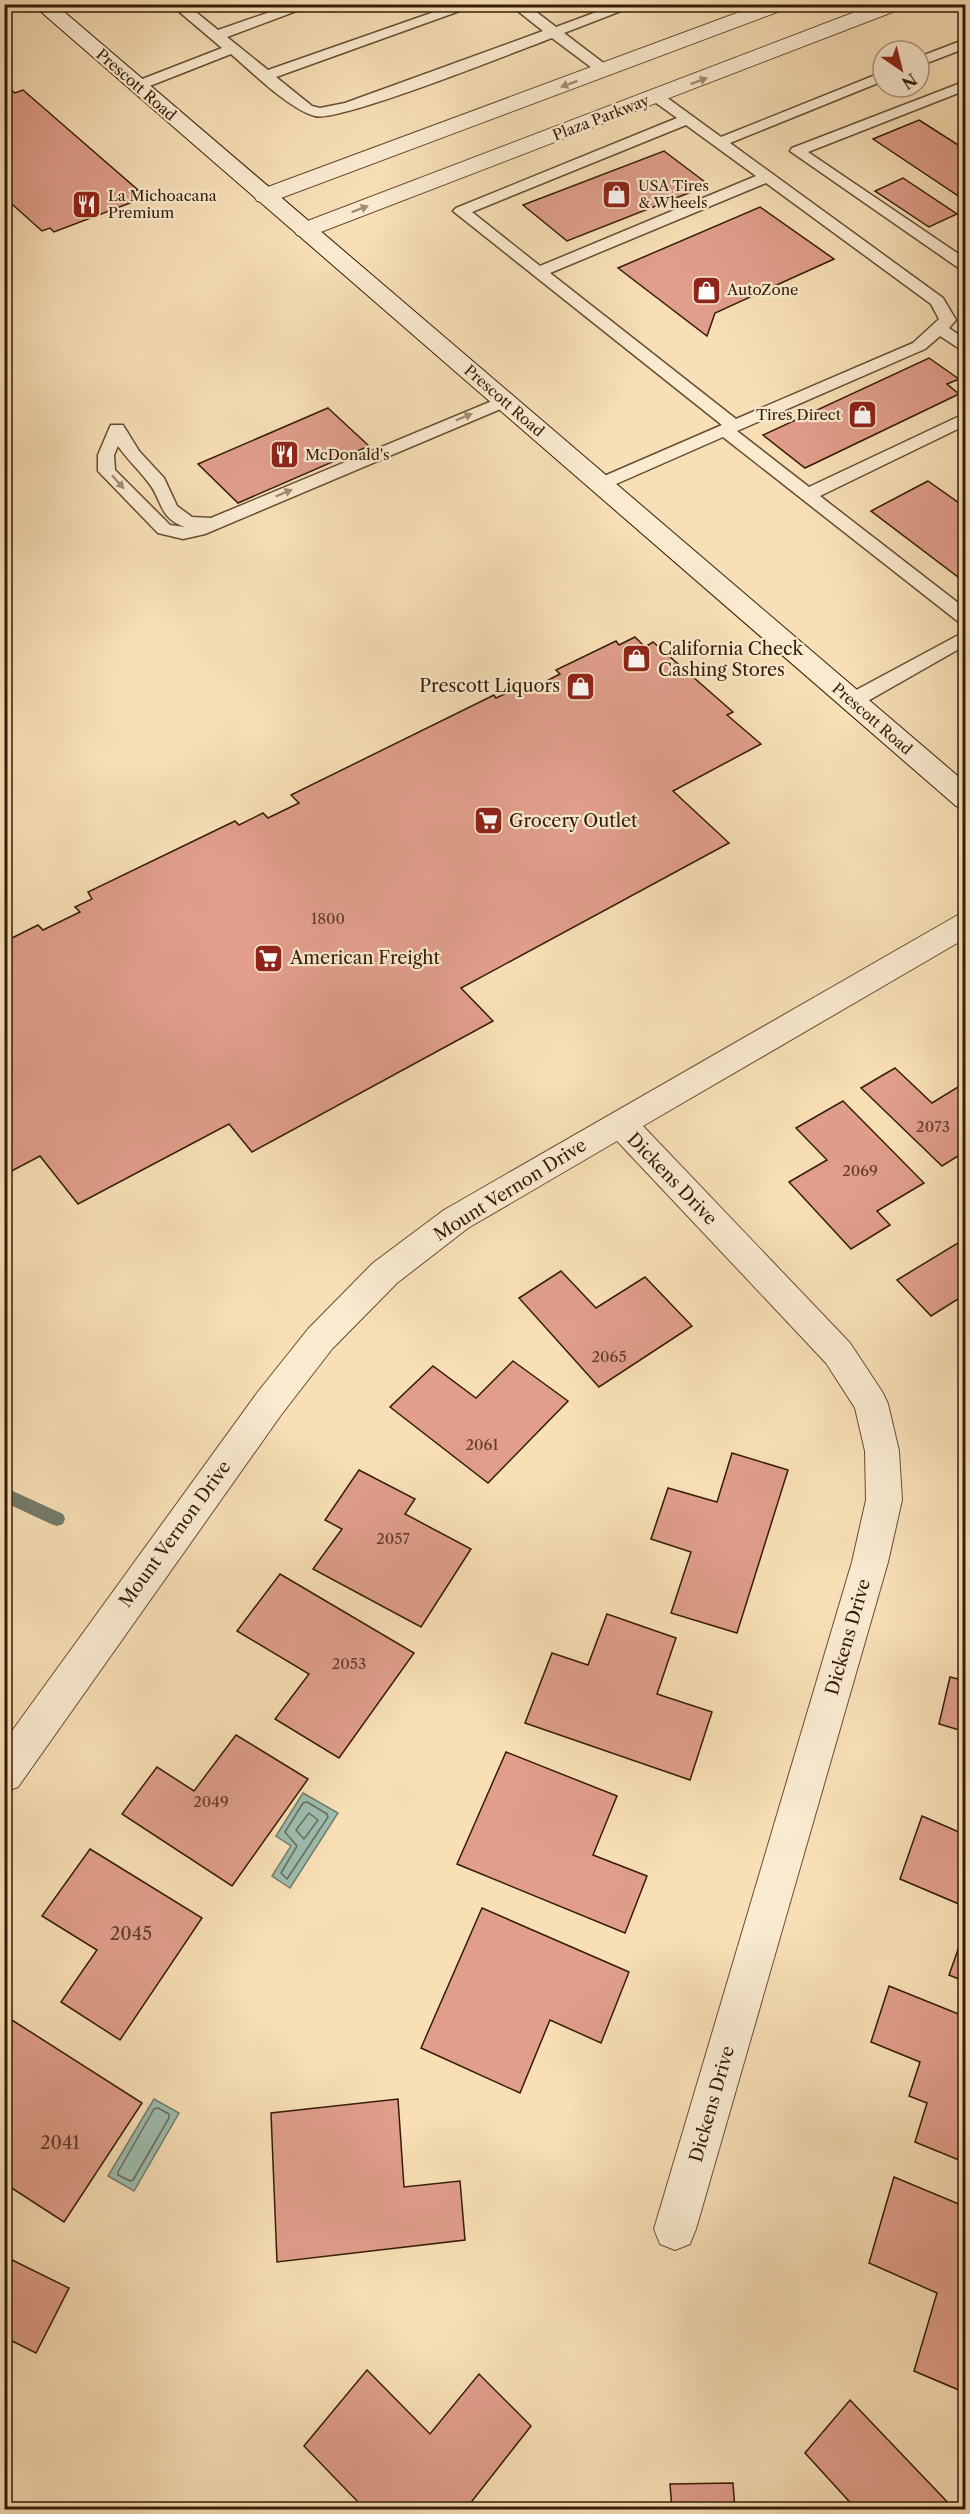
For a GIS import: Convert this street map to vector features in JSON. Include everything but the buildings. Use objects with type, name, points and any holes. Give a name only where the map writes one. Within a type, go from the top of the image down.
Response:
[{"type":"street","name":"Prescott Road","points":[[42,4],[966,799]]},
{"type":"street","points":[[265,196],[781,4]]},
{"type":"street","name":"Plaza Parkway","points":[[305,230],[896,4]]},
{"type":"street","name":"Mount Vernon Drive","points":[[4,1774],[269,1404],[320,1339],[385,1273],[456,1219],[966,924]]},
{"type":"street","name":"Dickens Drive","points":[[620,1123],[838,1353],[871,1404],[882,1451],[884,1500],[870,1562],[675,2229]]},
{"type":"lane","points":[[177,4],[307,109],[319,113],[349,107],[632,4]]},
{"type":"lane","points":[[216,36],[308,4]]},
{"type":"lane","points":[[266,76],[472,4]]},
{"type":"lane","points":[[516,4],[605,71]]},
{"type":"lane","points":[[931,57],[966,43]]},
{"type":"lane","points":[[137,86],[232,49]]},
{"type":"lane","points":[[721,142],[871,81]]},
{"type":"lane","points":[[966,85],[797,151],[966,266]]},
{"type":"lane","points":[[600,484],[918,346],[948,320],[937,301],[657,97]]},
{"type":"lane","points":[[688,119],[461,211],[730,428],[807,495],[966,619]]},
{"type":"lane","points":[[539,272],[768,177]]},
{"type":"lane","points":[[939,328],[966,348]]},
{"type":"lane","points":[[215,523],[188,522],[175,514],[169,508],[158,482],[132,454],[117,429],[106,455],[107,471],[164,529],[173,533],[183,533],[215,523],[504,401]]},
{"type":"lane","points":[[807,495],[966,418]]},
{"type":"lane","points":[[852,701],[966,637]]},
{"type":"water","points":[[303,1793],[338,1813],[290,1888],[272,1876],[291,1846],[276,1836]]},
{"type":"water","points":[[154,2099],[179,2113],[134,2191],[108,2176]]},
{"type":"waterway","points":[[4,1494],[57,1519]]},
{"type":"place","name":"USA Tires & Wheels","points":[[617,195]]},
{"type":"place","name":"La Michoacana Premium","points":[[87,205]]},
{"type":"place","name":"AutoZone","points":[[706,290]]},
{"type":"place","name":"Tires Direct","points":[[862,415]]},
{"type":"place","name":"McDonald's","points":[[284,455]]},
{"type":"place","name":"California Check Cashing Stores","points":[[637,659]]},
{"type":"place","name":"Prescott Liquors","points":[[581,686]]},
{"type":"place","name":"Grocery Outlet","points":[[488,821]]},
{"type":"place","name":"American Freight","points":[[269,958]]}]
